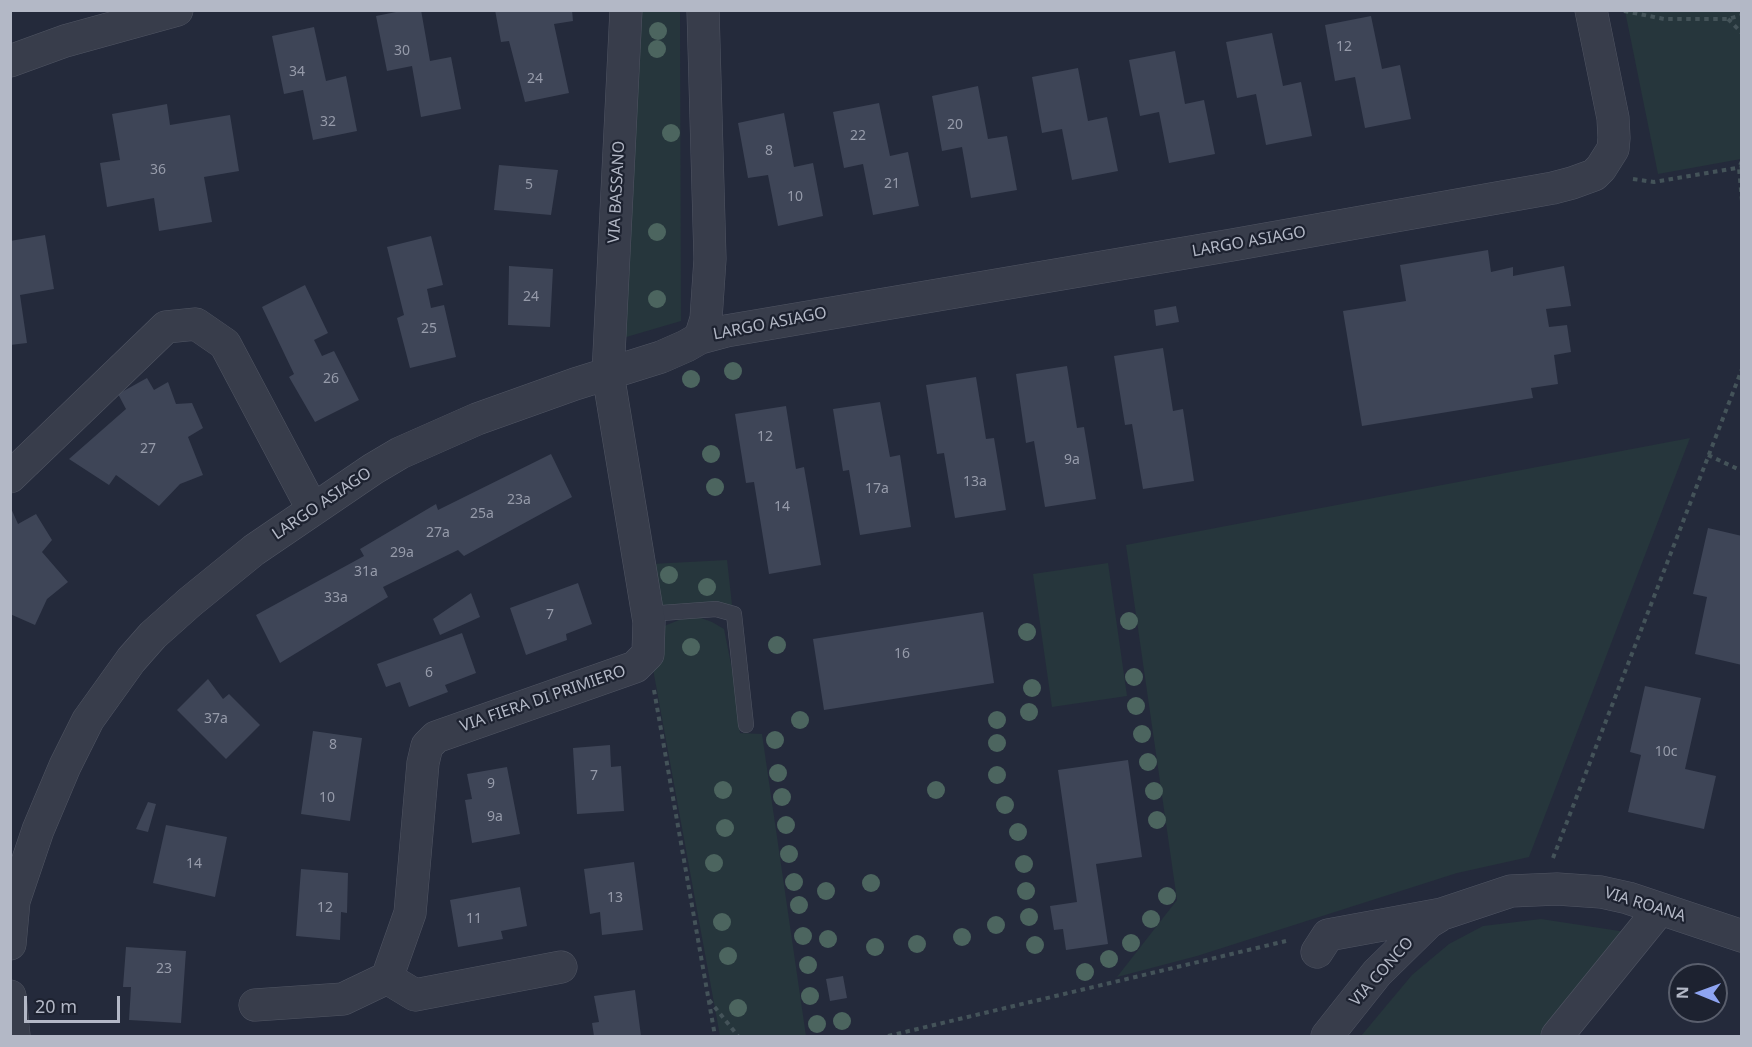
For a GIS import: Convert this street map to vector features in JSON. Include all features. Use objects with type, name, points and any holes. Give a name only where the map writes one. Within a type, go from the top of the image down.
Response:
[{"type":"street","points":[[10,61],[65,40],[177,10]]},
{"type":"street","name":"VIA BASSANO","points":[[608,375],[626,10]]},
{"type":"street","points":[[700,338],[706,319],[710,259],[704,10]]},
{"type":"street","name":"LARGO ASIAGO","points":[[10,944],[14,900],[38,830],[65,766],[88,720],[138,651],[190,602],[254,550],[400,453],[477,419],[661,357],[700,338],[726,331],[1553,188],[1594,175],[1613,149],[1614,138],[1613,118],[1591,10]]},
{"type":"street","points":[[10,477],[166,327],[196,324],[225,344],[313,510]]},
{"type":"street","points":[[608,375],[648,614],[648,654]]},
{"type":"street","name":"VIA FIERA DI PRIMIERO","points":[[387,978],[410,913],[423,763],[427,746],[436,737],[635,667],[648,654]]},
{"type":"street","name":"VIA ROANA","points":[[1442,914],[1511,891],[1557,889],[1601,892],[1628,898],[1742,936]]},
{"type":"street","points":[[1557,1036],[1660,909]]},
{"type":"street","points":[[1303,946],[1328,935],[1442,914]]},
{"type":"street","name":"VIA CONCO","points":[[1327,1036],[1377,973],[1429,922],[1442,914]]},
{"type":"street","points":[[255,1005],[343,999],[387,978],[415,995],[561,966]]},
{"type":"street","points":[[10,996],[14,1036]]},
{"type":"lane","points":[[648,614],[716,609],[734,614],[746,724]]},
{"type":"path","points":[[1623,10],[1664,19],[1728,19],[1742,15]]},
{"type":"path","points":[[1728,19],[1742,33]]},
{"type":"path","points":[[1742,161],[1740,167],[1742,201]]},
{"type":"path","points":[[1647,181],[1661,181],[1740,167]]},
{"type":"path","points":[[1551,862],[1742,369]]},
{"type":"path","points":[[1708,455],[1742,471]]},
{"type":"path","points":[[648,654],[715,1036]]},
{"type":"path","points":[[888,1036],[1303,946]]},
{"type":"path","points":[[707,998],[738,1036]]},
{"type":"shaded area","points":[[641,11],[680,11],[681,321],[623,338]]},
{"type":"shaded area","points":[[1625,11],[1741,11],[1741,159],[1658,174]]},
{"type":"shaded area","points":[[1690,438],[1529,857],[1457,873],[1197,956],[1117,977],[1177,900],[1126,545]]},
{"type":"shaded area","points":[[727,560],[732,605],[656,607],[651,564]]},
{"type":"shaded area","points":[[1108,563],[1127,696],[1052,707],[1033,574]]},
{"type":"shaded area","points":[[696,616],[724,629],[734,679],[740,733],[762,734],[806,1036],[720,1036],[653,669],[657,629]]},
{"type":"shaded area","points":[[1541,919],[1626,932],[1539,1036],[1361,1036],[1412,975],[1449,944],[1483,926]]},
{"type":"building","points":[[406,10],[421,10],[430,61],[451,57],[461,109],[421,117],[412,66],[387,71],[376,16]]},
{"type":"building","points":[[495,10],[572,10],[573,21],[554,24],[569,93],[525,102],[509,41],[501,42]]},
{"type":"building","points":[[1371,16],[1382,69],[1400,65],[1411,119],[1365,128],[1355,77],[1335,81],[1325,25]]},
{"type":"building","points":[[314,27],[326,81],[346,76],[357,131],[313,140],[303,90],[284,94],[272,36]]},
{"type":"building","points":[[1272,33],[1283,86],[1301,82],[1312,136],[1266,145],[1256,94],[1237,98],[1226,42]]},
{"type":"building","points":[[1175,51],[1185,104],[1204,100],[1215,154],[1169,163],[1159,112],[1140,116],[1129,60]]},
{"type":"building","points":[[1078,68],[1088,121],[1107,117],[1118,171],[1072,180],[1062,129],[1042,133],[1032,77]]},
{"type":"building","points":[[978,86],[988,139],[1007,136],[1017,190],[971,198],[962,147],[942,151],[932,96]]},
{"type":"building","points":[[879,103],[890,156],[908,152],[919,206],[873,215],[863,164],[844,168],[833,112]]},
{"type":"building","points":[[167,104],[170,125],[230,115],[239,171],[204,177],[212,222],[159,231],[154,198],[107,207],[100,163],[120,160],[112,114]]},
{"type":"building","points":[[784,113],[794,167],[813,163],[823,216],[778,226],[768,175],[748,178],[738,123]]},
{"type":"building","points":[[499,165],[558,170],[551,215],[494,210]]},
{"type":"building","points":[[45,235],[54,289],[20,295],[27,343],[10,345],[10,241]]},
{"type":"building","points":[[431,236],[443,285],[427,289],[431,308],[444,305],[456,357],[410,368],[397,318],[404,315],[387,247]]},
{"type":"building","points":[[1488,250],[1491,272],[1513,267],[1513,276],[1564,266],[1571,306],[1546,309],[1549,327],[1567,325],[1571,352],[1554,355],[1558,384],[1531,388],[1533,398],[1362,426],[1343,311],[1406,301],[1400,265]]},
{"type":"building","points":[[509,266],[553,269],[550,327],[508,325]]},
{"type":"building","points":[[305,285],[328,333],[314,340],[322,356],[334,351],[359,400],[315,422],[289,377],[294,374],[262,307]]},
{"type":"building","points":[[1176,306],[1179,322],[1156,326],[1154,310]]},
{"type":"building","points":[[1163,348],[1173,411],[1183,409],[1194,481],[1143,489],[1132,424],[1125,425],[1114,356]]},
{"type":"building","points":[[1067,366],[1077,428],[1084,427],[1096,499],[1045,507],[1034,441],[1026,443],[1016,374]]},
{"type":"building","points":[[976,377],[986,439],[994,438],[1006,510],[955,518],[944,453],[937,454],[926,385]]},
{"type":"building","points":[[147,378],[154,390],[168,382],[176,404],[192,403],[203,428],[188,437],[203,475],[180,484],[159,506],[116,475],[109,485],[69,459],[126,409],[118,394]]},
{"type":"building","points":[[880,402],[890,457],[900,455],[911,527],[860,535],[849,470],[843,471],[833,409]]},
{"type":"building","points":[[786,406],[796,469],[804,467],[821,565],[769,574],[754,482],[746,483],[735,414]]},
{"type":"building","points":[[551,454],[572,497],[464,556],[458,550],[383,587],[388,597],[280,663],[256,615],[364,556],[360,549],[436,504],[438,510]]},
{"type":"building","points":[[10,506],[18,524],[36,514],[52,540],[42,552],[68,582],[47,599],[35,625],[10,614]]},
{"type":"building","points":[[1708,528],[1742,536],[1742,665],[1695,654],[1707,597],[1693,594]]},
{"type":"building","points":[[578,583],[592,624],[566,634],[567,640],[526,655],[510,608]]},
{"type":"building","points":[[471,593],[480,617],[440,635],[433,619]]},
{"type":"building","points":[[983,612],[994,683],[824,710],[813,639]]},
{"type":"building","points":[[462,633],[476,673],[445,685],[448,692],[409,707],[400,682],[386,687],[377,664]]},
{"type":"building","points":[[208,679],[223,699],[229,694],[260,725],[226,759],[177,710]]},
{"type":"building","points":[[1645,686],[1701,698],[1685,769],[1716,776],[1704,829],[1628,812],[1641,755],[1630,752]]},
{"type":"building","points":[[313,731],[362,738],[350,821],[301,814]]},
{"type":"building","points":[[610,745],[611,767],[621,766],[624,811],[577,814],[573,748]]},
{"type":"building","points":[[1128,760],[1142,857],[1096,864],[1108,944],[1066,950],[1063,929],[1054,930],[1050,906],[1077,902],[1058,770]]},
{"type":"building","points":[[507,767],[520,834],[472,843],[465,800],[472,799],[467,774]]},
{"type":"building","points":[[148,802],[156,804],[148,832],[136,829]]},
{"type":"building","points":[[166,825],[227,837],[215,897],[153,883]]},
{"type":"building","points":[[634,862],[643,930],[602,935],[600,912],[590,914],[584,869]]},
{"type":"building","points":[[301,869],[348,873],[347,913],[341,912],[340,940],[296,936]]},
{"type":"building","points":[[520,887],[527,926],[501,931],[503,939],[458,947],[450,900]]},
{"type":"building","points":[[126,947],[186,951],[181,1023],[129,1020],[131,987],[123,987]]},
{"type":"building","points":[[843,976],[847,998],[830,1001],[826,979]]},
{"type":"building","points":[[635,990],[641,1036],[594,1036],[592,1023],[599,1022],[594,996]]}]
